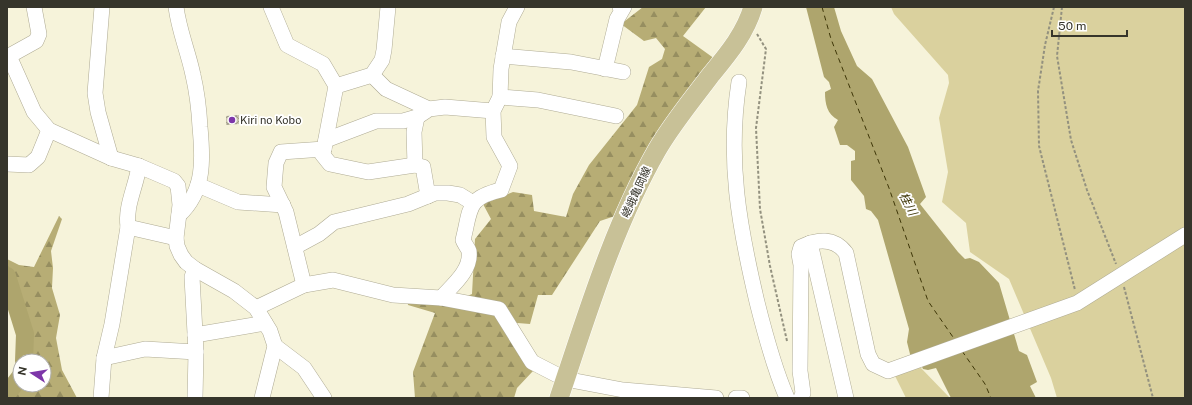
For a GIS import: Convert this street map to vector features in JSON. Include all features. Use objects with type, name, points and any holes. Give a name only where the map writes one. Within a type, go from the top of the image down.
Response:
[{"type":"main road","name":"嵯峨亀岡線","points":[[559,398],[607,261],[636,188],[658,148],[688,104],[740,38],[751,14]]},
{"type":"street","points":[[34,7],[39,34],[36,41],[9,56],[34,112],[49,130],[111,158],[139,166],[175,182],[198,187],[238,202],[283,205]]},
{"type":"street","points":[[102,7],[95,93],[98,112],[111,158]]},
{"type":"street","points":[[176,7],[178,28],[193,74],[198,100],[203,161],[198,187],[187,208],[179,215]]},
{"type":"street","points":[[271,7],[287,45],[323,64],[336,86],[322,154],[330,164],[368,172],[416,165],[423,167],[428,196]]},
{"type":"street","points":[[336,86],[372,75],[382,60],[388,7]]},
{"type":"street","points":[[440,298],[461,277],[467,264],[469,251],[463,240],[473,203],[482,196],[501,190],[510,166],[494,137],[493,111],[500,97],[501,69],[509,22],[517,7]]},
{"type":"street","points":[[605,69],[617,19],[624,7],[620,7]]},
{"type":"street","points":[[503,56],[571,62],[623,72]]},
{"type":"street","points":[[372,75],[386,89],[423,113]]},
{"type":"street","points":[[739,82],[735,111],[734,157],[737,205],[743,245],[763,325],[780,382],[787,398]]},
{"type":"street","points":[[500,97],[538,100],[616,116]]},
{"type":"street","points":[[304,285],[283,205],[274,187],[276,163],[281,152],[325,145],[376,121],[403,121],[423,113],[445,107],[493,111]]},
{"type":"street","points":[[416,165],[414,132],[423,113]]},
{"type":"street","points":[[7,164],[29,165],[38,157],[49,130]]},
{"type":"street","points":[[101,398],[104,358],[112,324],[128,227],[126,217],[128,204],[136,182],[139,166]]},
{"type":"street","points":[[175,182],[180,193],[176,238],[177,246],[181,255],[186,262],[195,269],[234,291],[256,308],[265,323],[275,346],[304,368],[324,398]]},
{"type":"street","points":[[295,247],[319,234],[334,222],[408,204],[435,193],[448,192],[460,195],[473,203]]},
{"type":"street","points":[[128,227],[176,238]]},
{"type":"street","points":[[800,398],[803,393],[800,371],[801,265],[799,254],[801,247],[810,243],[825,240],[842,247],[846,253],[868,354],[873,364],[888,371],[902,368],[1077,303],[1185,235]]},
{"type":"street","points":[[810,243],[846,398]]},
{"type":"street","points":[[195,269],[192,277],[196,352],[195,398]]},
{"type":"street","points":[[256,308],[304,285],[333,280],[393,295],[440,298],[499,310],[532,362],[565,379],[623,390],[711,398]]},
{"type":"street","points":[[195,335],[265,323]]},
{"type":"street","points":[[262,398],[275,346]]},
{"type":"street","points":[[104,358],[145,349],[196,352]]},
{"type":"street","points":[[736,398],[742,398]]},
{"type":"path","points":[[1054,7],[1045,45],[1038,91],[1039,146],[1077,303]]},
{"type":"path","points":[[1062,7],[1057,56],[1071,140],[1087,190],[1121,275],[1153,398]]},
{"type":"path","points":[[751,14],[766,49],[756,128],[760,209],[770,266],[786,336]]},
{"type":"shaded area","points":[[891,7],[1185,7],[1185,398],[1057,398],[1051,378],[1009,279],[970,252],[966,223],[942,202],[948,172],[939,118],[949,83],[948,75],[894,14]]},
{"type":"shaded area","points":[[919,366],[950,398],[906,398],[895,376]]},
{"type":"green space","points":[[643,7],[706,7],[683,36],[715,59],[618,215],[600,221],[552,295],[538,295],[530,324],[504,322],[533,371],[517,388],[514,398],[415,398],[413,372],[435,313],[408,305],[407,299],[449,304],[472,294],[475,239],[491,219],[483,204],[513,192],[532,195],[534,211],[566,217],[573,194],[589,165],[637,105],[649,67],[662,59],[665,49],[656,38],[644,41],[621,24]]},
{"type":"green space","points":[[59,216],[62,219],[51,251],[53,268],[52,288],[60,315],[56,338],[62,370],[77,398],[7,398],[7,388],[12,380],[12,393],[52,393],[52,353],[28,353],[18,296],[7,273],[7,259],[19,265],[34,267]]},
{"type":"water","name":"桂川","points":[[806,7],[834,7],[841,31],[857,66],[872,79],[908,147],[926,197],[920,204],[965,259],[970,258],[979,262],[999,283],[1019,351],[1027,355],[1037,382],[1030,386],[1036,398],[951,398],[936,368],[928,370],[923,369],[918,358],[911,358],[907,342],[909,329],[878,220],[871,211],[866,209],[864,196],[851,180],[851,161],[855,160],[855,151],[847,145],[840,145],[834,127],[838,120],[831,115],[826,105],[825,92],[831,89],[829,82],[824,77]]},
{"type":"building","name":"Kiri no Kobo","points":[[239,115],[239,124],[226,125],[226,116]]},
{"type":"waterway","points":[[7,276],[25,334],[24,353]]},
{"type":"waterway","points":[[7,394],[12,387]]},
{"type":"ferry route","points":[[822,7],[831,39],[889,188],[928,301],[955,340]]},
{"type":"ferry route","points":[[962,351],[985,384],[991,398]]},
{"type":"place","name":"Kiri no Kobo","points":[[232,120]]}]
